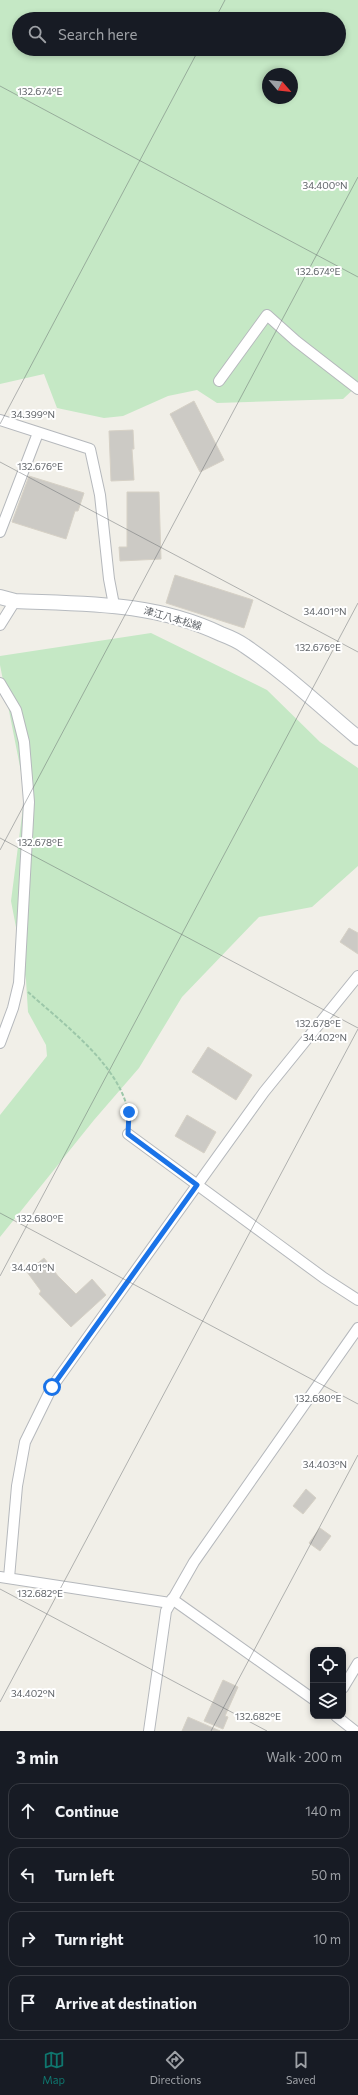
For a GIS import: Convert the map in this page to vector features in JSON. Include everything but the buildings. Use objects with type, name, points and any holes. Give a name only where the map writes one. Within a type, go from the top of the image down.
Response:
[{"type":"main road","name":"津江八本松線","points":[[0,597],[15,602],[114,605],[156,610],[200,624],[244,645],[275,667],[358,738]]},
{"type":"street","points":[[219,381],[267,315],[296,341],[358,389]]},
{"type":"street","points":[[0,420],[90,449],[100,495],[109,579],[114,605]]},
{"type":"street","points":[[0,532],[38,433]]},
{"type":"street","points":[[0,625],[15,602]]},
{"type":"street","points":[[0,683],[16,710],[24,742],[29,802],[18,983],[13,1008],[0,1043]]},
{"type":"street","points":[[310,1697],[171,1601],[4,1578],[25,1442],[34,1420],[52,1387],[264,1092],[358,976]]},
{"type":"street","points":[[128,1134],[358,1300]]},
{"type":"street","points":[[149,1731],[166,1611],[171,1601],[194,1562],[358,1328]]},
{"type":"street","points":[[346,1683],[358,1663]]},
{"type":"street","points":[[340,1719],[355,1731]]},
{"type":"path","points":[[18,983],[108,1067],[120,1089],[129,1112],[128,1134]]},
{"type":"green space","points":[[0,0],[358,0],[358,385],[343,399],[217,403],[197,390],[168,396],[123,416],[104,418],[57,408],[44,374],[0,384]]},
{"type":"green space","points":[[151,633],[267,690],[320,742],[358,768],[358,866],[312,907],[259,917],[182,997],[139,1068],[94,1120],[0,1237],[0,1115],[47,1056],[46,1045],[28,1012],[26,980],[11,901],[25,792],[0,665],[0,656]]},
{"type":"route","points":[[52,1387],[197,1185],[128,1134],[129,1112]]}]
